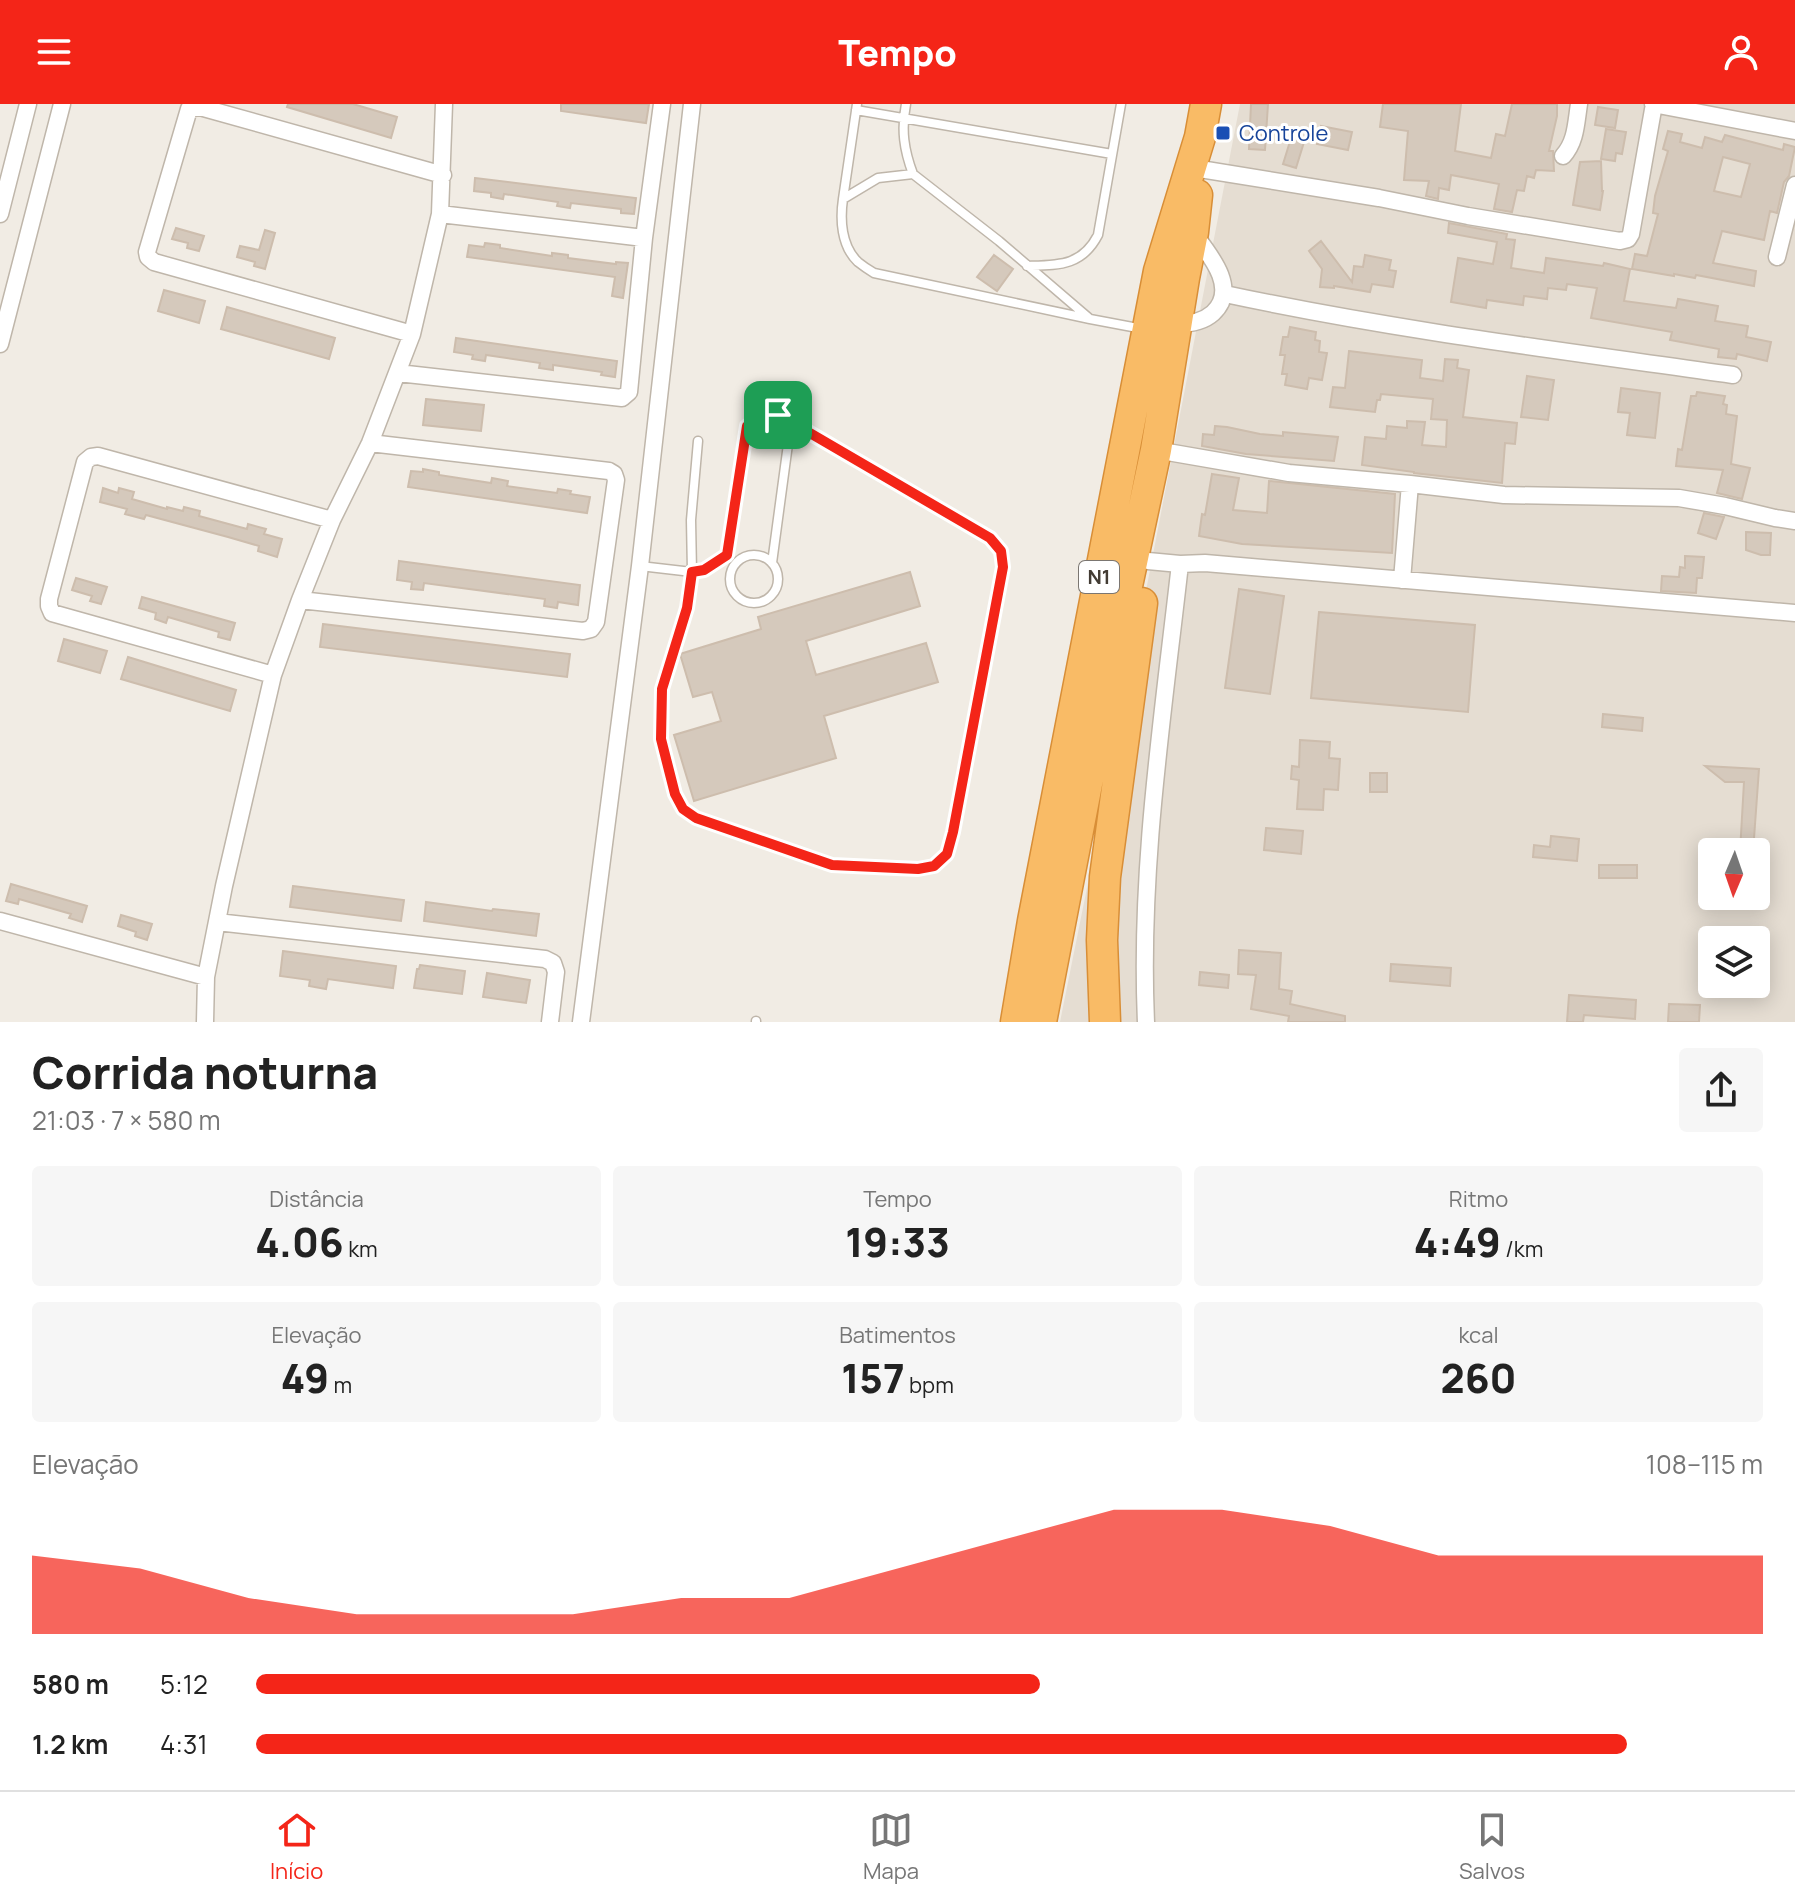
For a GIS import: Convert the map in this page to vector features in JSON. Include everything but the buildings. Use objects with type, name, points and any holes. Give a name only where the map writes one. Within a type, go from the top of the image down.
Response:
[{"type":"highway","name":"N1","points":[[1041,1022],[1109,670],[1155,454],[1162,327],[1159,271],[1200,137],[1206,104]]},
{"type":"highway","name":"N1","points":[[1016,1022],[1033,921],[1162,327],[1193,232],[1200,137]]},
{"type":"highway","points":[[1105,1022],[1102,940],[1105,877],[1158,498],[1155,454]]},
{"type":"highway","points":[[994,1022],[1033,921]]},
{"type":"street","points":[[0,214],[7,158],[28,104]]},
{"type":"street","points":[[0,344],[62,104]]},
{"type":"street","points":[[205,1022],[206,977],[273,675],[332,520],[370,443],[412,334],[440,214],[444,104]]},
{"type":"street","points":[[398,373],[622,398],[627,396],[662,104]]},
{"type":"street","points":[[581,1022],[640,566],[692,104]]},
{"type":"street","points":[[1563,156],[1573,142],[1579,104]]},
{"type":"street","points":[[1200,169],[1620,241],[1628,239],[1631,234],[1654,104],[1795,131]]},
{"type":"street","points":[[412,334],[154,262],[147,252],[189,109],[195,107],[443,175]]},
{"type":"street","points":[[1777,257],[1795,185]]},
{"type":"street","points":[[440,214],[644,238]]},
{"type":"street","points":[[1162,327],[1192,324],[1209,317],[1225,294],[1213,260],[1193,232]]},
{"type":"street","points":[[1225,294],[1448,335],[1733,375]]},
{"type":"street","points":[[300,600],[583,631],[591,629],[596,622],[616,480],[614,474],[370,443]]},
{"type":"street","points":[[1155,454],[1289,473],[1504,495],[1679,498],[1795,521]]},
{"type":"street","points":[[273,675],[52,613],[49,599],[85,462],[98,456],[332,520]]},
{"type":"street","points":[[1402,580],[1410,484]]},
{"type":"street","points":[[1148,561],[1205,563],[1795,613]]},
{"type":"street","points":[[1146,1022],[1143,964],[1150,837],[1180,564]]},
{"type":"street","points":[[0,921],[206,977]]},
{"type":"street","points":[[217,922],[545,959],[553,963],[556,972],[550,1022]]},
{"type":"lane","points":[[906,104],[903,118],[905,152],[913,174],[999,241],[1090,319]]},
{"type":"lane","points":[[1027,266],[1061,265],[1091,249],[1098,235],[1121,104]]},
{"type":"lane","points":[[1112,154],[856,107],[840,218],[845,239],[855,260],[874,273],[1090,319],[1162,327]]},
{"type":"lane","points":[[843,199],[878,178],[913,174]]},
{"type":"lane","points":[[640,566],[692,572],[704,570],[727,555],[747,426],[765,415],[778,415],[791,422],[990,538],[1001,551],[1003,567],[947,854],[934,866],[918,869],[832,865],[696,818],[683,809],[675,794],[661,739],[662,689],[687,608],[692,572],[691,520],[698,441]]},
{"type":"lane","points":[[772,563],[791,422]]},
{"type":"lane","points":[[754,554],[764,557],[772,563],[778,576],[775,591],[764,601],[749,603],[736,596],[729,583],[736,562],[754,554]]},
{"type":"lane","points":[[727,555],[736,562]]},
{"type":"shaded area","points":[[1240,104],[1795,104],[1795,1022],[1060,1022]]},
{"type":"place","name":"Controle","points":[[1223,133]]},
{"type":"route","points":[[765,415],[778,415],[990,538],[1001,551],[1003,567],[953,832],[947,854],[934,866],[918,869],[832,865],[696,818],[683,809],[675,794],[661,739],[662,689],[687,608],[692,572],[704,570],[727,555],[747,426],[765,415]]}]
